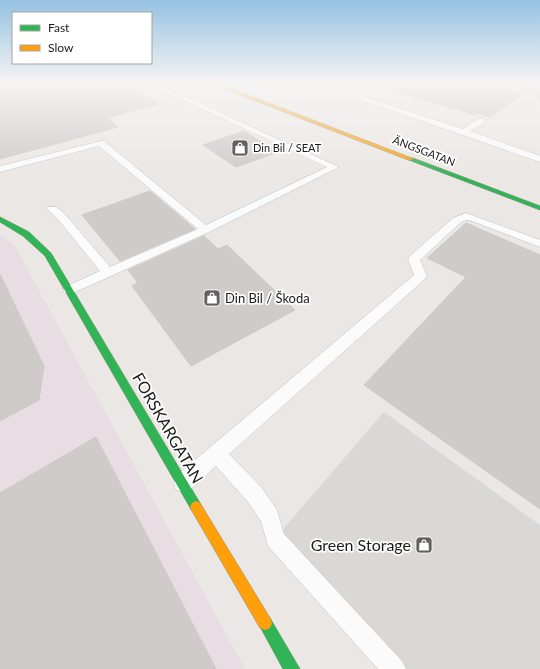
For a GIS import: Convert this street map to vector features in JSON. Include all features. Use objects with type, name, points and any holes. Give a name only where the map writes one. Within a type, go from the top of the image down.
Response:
[{"type":"main road","name":"ÄNGSGATAN","points":[[291,113],[540,208]]},
{"type":"main road","name":"FORSKARGATAN","points":[[0,219],[15,226],[32,237],[48,255],[292,669]]},
{"type":"lane","points":[[69,290],[204,230],[334,167],[216,113]]},
{"type":"lane","points":[[407,113],[540,159]]},
{"type":"lane","points":[[464,132],[481,121]]},
{"type":"lane","points":[[0,169],[101,143],[204,230]]},
{"type":"lane","points":[[52,209],[60,215],[108,273]]},
{"type":"lane","points":[[183,483],[421,276],[414,260],[457,220],[466,216],[476,218],[540,244]]},
{"type":"lane","points":[[217,454],[255,495],[270,517],[275,540],[394,669]]},
{"type":"shaded area","points":[[0,236],[13,243],[245,669],[0,669]]},
{"type":"shaded area","points":[[384,412],[540,525],[540,669],[407,669],[278,535]]},
{"type":"building","points":[[0,113],[124,113],[107,118],[118,127],[0,159]]},
{"type":"building","points":[[479,113],[495,113],[490,117]]},
{"type":"building","name":"Din Bil / SEAT","points":[[244,131],[278,152],[236,167],[203,145]]},
{"type":"building","points":[[150,191],[195,229],[120,261],[82,215]]},
{"type":"building","points":[[466,223],[540,255],[540,509],[364,385],[466,277],[427,258]]},
{"type":"building","name":"Din Bil / Škoda","points":[[204,236],[218,249],[227,245],[295,310],[191,366],[132,286],[138,283],[128,270]]},
{"type":"building","points":[[0,274],[44,366],[39,400],[0,421]]},
{"type":"building","points":[[96,437],[216,669],[0,669],[0,493]]},
{"type":"traffic: fast","points":[[411,159],[540,208]]},
{"type":"traffic: fast","points":[[0,219],[26,234],[48,255],[196,507]]},
{"type":"traffic: fast","points":[[265,623],[292,669]]},
{"type":"traffic: slow","points":[[291,113],[411,159]]},
{"type":"traffic: slow","points":[[196,507],[265,623]]},
{"type":"place","name":"Din Bil / SEAT","points":[[240,148]]},
{"type":"place","name":"Din Bil / Škoda","points":[[212,298]]},
{"type":"place","name":"Green Storage","points":[[424,545]]}]
